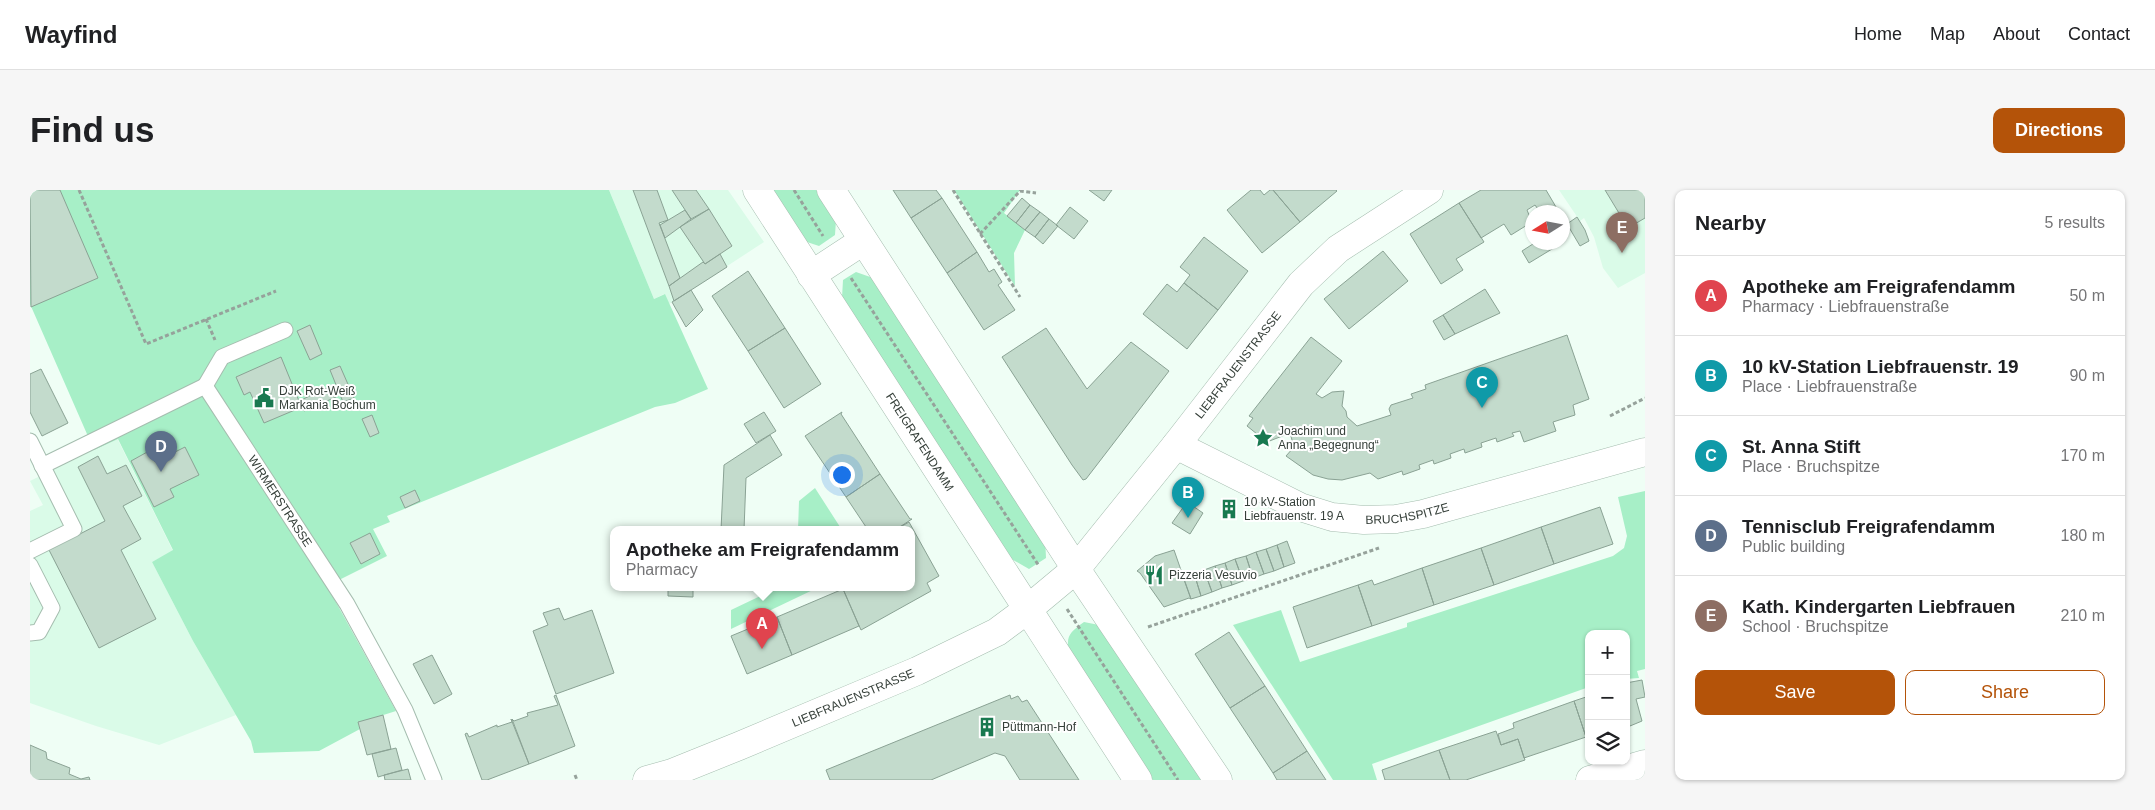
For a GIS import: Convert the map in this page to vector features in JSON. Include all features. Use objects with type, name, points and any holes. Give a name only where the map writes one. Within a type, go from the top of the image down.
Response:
[{"type":"street","name":"FREIGRAFENDAMM","points":[[757,190],[1138,780]]},
{"type":"street","points":[[831,190],[1076,569],[1218,780]]},
{"type":"street","name":"LIEBFRAUENSTRASSE","points":[[1076,569],[1176,445],[1301,284],[1338,248],[1430,190]]},
{"type":"street","points":[[811,275],[863,241]]},
{"type":"street","name":"BRUCHSPITZE","points":[[1176,445],[1300,507],[1332,517],[1364,520],[1396,519],[1423,514],[1645,452]]},
{"type":"street","points":[[1028,610],[1076,569]]},
{"type":"street","name":"LIEBFRAUENSTRASSE","points":[[664,778],[917,671],[997,632],[1028,610]]},
{"type":"street","points":[[1590,780],[1645,764]]},
{"type":"lane","points":[[42,466],[205,386],[222,357],[285,330]]},
{"type":"lane","name":"WIRMERSTRASSE","points":[[205,386],[347,604],[405,710],[434,780]]},
{"type":"lane","points":[[30,441],[74,529],[30,551]]},
{"type":"lane","points":[[30,565],[52,608],[39,632],[30,633]]},
{"type":"path","points":[[80,190],[146,344],[276,291]]},
{"type":"path","points":[[794,190],[1178,780]]},
{"type":"path","points":[[953,190],[1020,298]]},
{"type":"path","points":[[980,234],[1020,191],[1036,193]]},
{"type":"path","points":[[1610,416],[1645,398]]},
{"type":"path","points":[[1121,636],[1380,547]]},
{"type":"path","points":[[575,775],[577,780]]},
{"type":"shaded area","points":[[609,190],[728,190],[764,242],[669,304],[664,294],[654,299]]},
{"type":"shaded area","points":[[1559,190],[1645,190],[1645,273],[1618,288],[1603,268],[1594,237],[1584,218],[1580,221]]},
{"type":"shaded area","points":[[117,438],[173,551],[152,562],[193,641],[236,715],[159,745],[30,703],[30,511],[43,505],[30,481]]},
{"type":"green space","points":[[30,190],[609,190],[654,299],[665,294],[708,389],[675,403],[655,407],[387,516],[390,522],[373,529],[387,556],[327,586],[396,711],[358,723],[360,729],[319,751],[254,753],[251,741],[193,641],[152,562],[173,550],[118,439],[94,450],[30,304]]},
{"type":"green space","points":[[771,190],[816,190],[836,220],[835,235],[819,246],[804,241]]},
{"type":"green space","points":[[954,190],[1020,190],[1004,213],[1025,230],[1014,253],[1015,286]]},
{"type":"green space","points":[[856,272],[873,278],[1045,536],[1046,558],[1029,569],[1008,557],[842,298],[843,280]]},
{"type":"green space","points":[[815,488],[839,526],[798,526],[799,501]]},
{"type":"green space","points":[[1645,491],[1645,669],[1637,671],[1639,678],[1630,679],[1630,630],[1585,630],[1585,688],[1372,764],[1377,780],[1333,780],[1233,625],[1281,610],[1300,662],[1407,627],[1407,623],[1613,556],[1624,548],[1627,536],[1618,497]]},
{"type":"green space","points":[[771,591],[811,591],[731,629],[731,610]]},
{"type":"green space","points":[[1084,622],[1099,625],[1108,632],[1201,780],[1153,780],[1070,656],[1068,639],[1072,632]]},
{"type":"building","points":[[30,190],[60,190],[98,278],[31,307]]},
{"type":"building","points":[[633,190],[657,190],[668,220],[659,223],[680,278],[669,286]]},
{"type":"building","points":[[672,190],[696,190],[709,209],[691,219]]},
{"type":"building","points":[[893,190],[936,190],[942,198],[911,218]]},
{"type":"building","points":[[1089,190],[1112,190],[1104,201]]},
{"type":"building","points":[[1251,190],[1260,190],[1264,195],[1273,190],[1300,222],[1262,253],[1227,210]]},
{"type":"building","points":[[1273,190],[1336,190],[1337,191],[1300,222]]},
{"type":"building","points":[[1481,190],[1546,190],[1555,205],[1525,205],[1525,226],[1511,235],[1504,224],[1481,238],[1459,203]]},
{"type":"building","points":[[1605,190],[1645,190],[1645,218],[1628,228]]},
{"type":"building","points":[[942,198],[977,252],[947,273],[911,218]]},
{"type":"building","points":[[1022,198],[1030,205],[1016,223],[1007,216]]},
{"type":"building","points":[[1459,203],[1484,242],[1456,259],[1463,270],[1441,284],[1410,234]]},
{"type":"building","points":[[1030,205],[1040,212],[1025,230],[1016,223]]},
{"type":"building","points":[[1070,207],[1088,221],[1074,239],[1056,225]]},
{"type":"building","points":[[709,209],[732,246],[705,264],[680,227]]},
{"type":"building","points":[[685,210],[691,219],[665,238],[660,225]]},
{"type":"building","points":[[1040,212],[1049,219],[1035,237],[1025,230]]},
{"type":"building","points":[[1577,217],[1589,241],[1580,246],[1570,229],[1570,222]]},
{"type":"building","points":[[1049,219],[1058,226],[1043,244],[1035,237]]},
{"type":"building","points":[[1204,237],[1248,271],[1218,310],[1184,283],[1190,275],[1180,267]]},
{"type":"building","points":[[1525,249],[1550,250],[1529,263],[1522,251]]},
{"type":"building","points":[[1383,251],[1408,281],[1349,329],[1324,299]]},
{"type":"building","points":[[977,252],[989,272],[994,269],[1002,282],[998,285],[1015,310],[984,330],[947,273]]},
{"type":"building","points":[[720,254],[727,267],[674,301],[669,286],[703,262],[705,264]]},
{"type":"building","points":[[748,271],[785,328],[748,351],[712,296]]},
{"type":"building","points":[[1184,283],[1218,310],[1187,349],[1143,314],[1167,284],[1177,292]]},
{"type":"building","points":[[1485,289],[1500,313],[1455,334],[1443,315]]},
{"type":"building","points":[[691,290],[703,310],[686,327],[672,302]]},
{"type":"building","points":[[1443,315],[1455,334],[1444,340],[1433,321]]},
{"type":"building","points":[[310,325],[322,354],[310,360],[297,331]]},
{"type":"building","points":[[785,328],[821,384],[784,408],[748,351]]},
{"type":"building","points":[[1046,328],[1087,389],[1131,342],[1169,371],[1086,479],[1083,480],[1002,357]]},
{"type":"building","points":[[1567,335],[1589,399],[1573,405],[1575,415],[1553,422],[1556,431],[1524,442],[1520,431],[1512,433],[1514,436],[1497,442],[1496,438],[1481,443],[1482,447],[1465,453],[1464,449],[1450,454],[1451,458],[1434,464],[1433,460],[1419,465],[1420,469],[1403,475],[1402,471],[1378,479],[1370,473],[1342,480],[1313,475],[1286,456],[1294,447],[1290,433],[1267,442],[1247,426],[1253,418],[1249,416],[1311,337],[1342,361],[1316,394],[1322,398],[1332,392],[1344,391],[1342,406],[1346,411],[1347,417],[1357,426],[1391,415],[1389,409],[1391,405],[1413,398],[1411,394],[1426,389],[1425,385]]},
{"type":"building","points":[[281,357],[299,401],[331,386],[336,397],[304,411],[302,407],[264,423],[250,392],[244,395],[236,377]]},
{"type":"building","points":[[340,366],[354,398],[343,402],[330,370]]},
{"type":"building","points":[[41,369],[68,423],[42,436],[30,412],[30,374]]},
{"type":"building","points":[[764,412],[776,431],[756,443],[744,424]]},
{"type":"building","points":[[842,412],[841,414],[880,474],[846,497],[805,436]]},
{"type":"building","points":[[372,415],[379,433],[370,437],[362,419]]},
{"type":"building","points":[[770,435],[782,455],[746,478],[744,526],[721,526],[724,465]]},
{"type":"building","points":[[185,447],[199,475],[170,489],[174,497],[154,507],[131,461],[149,451],[155,462]]},
{"type":"building","points":[[98,456],[107,474],[126,465],[142,496],[123,506],[141,539],[121,550],[156,619],[99,648],[49,550],[105,521],[78,467]]},
{"type":"building","points":[[880,474],[910,519],[912,519],[901,526],[865,526],[846,497]]},
{"type":"building","points":[[415,490],[420,501],[405,508],[400,497]]},
{"type":"building","points":[[1187,502],[1203,513],[1190,534],[1172,523]]},
{"type":"building","points":[[1600,507],[1613,544],[1554,564],[1541,527]]},
{"type":"building","points":[[909,522],[911,526],[902,526]]},
{"type":"building","points":[[1541,527],[1554,564],[1494,585],[1481,548]]},
{"type":"building","points":[[370,533],[380,554],[361,564],[350,543]]},
{"type":"building","points":[[915,533],[939,576],[927,583],[931,591],[861,630],[844,591],[915,591]]},
{"type":"building","points":[[1287,541],[1295,563],[1284,567],[1277,545]]},
{"type":"building","points":[[1277,545],[1284,567],[1274,571],[1266,549]]},
{"type":"building","points":[[1481,548],[1494,585],[1434,605],[1422,568]]},
{"type":"building","points":[[1266,549],[1274,571],[1264,574],[1256,552]]},
{"type":"building","points":[[1174,550],[1191,599],[1189,598],[1164,607],[1137,571],[1155,556]]},
{"type":"building","points":[[1256,552],[1264,574],[1253,578],[1246,556]]},
{"type":"building","points":[[1246,556],[1253,578],[1243,581],[1235,559]]},
{"type":"building","points":[[1235,559],[1243,581],[1232,585],[1225,563]]},
{"type":"building","points":[[1225,563],[1232,585],[1222,588],[1215,566]]},
{"type":"building","points":[[1215,566],[1222,588],[1212,592],[1204,570]]},
{"type":"building","points":[[1422,568],[1434,605],[1372,626],[1358,585],[1372,580],[1374,585]]},
{"type":"building","points":[[1204,570],[1212,592],[1201,596],[1194,573]]},
{"type":"building","points":[[1194,573],[1201,596],[1191,599],[1183,577]]},
{"type":"building","points":[[1358,585],[1372,626],[1307,648],[1293,607]]},
{"type":"building","points":[[668,591],[693,591],[693,597],[668,596]]},
{"type":"building","points":[[838,591],[844,591],[859,626],[792,655],[777,617]]},
{"type":"building","points":[[559,608],[564,620],[592,610],[614,673],[556,694],[533,631],[548,625],[543,613]]},
{"type":"building","points":[[777,617],[792,655],[747,674],[731,636]]},
{"type":"building","points":[[1229,632],[1265,686],[1230,708],[1195,654]]},
{"type":"building","points":[[432,655],[452,694],[434,704],[413,664]]},
{"type":"building","points":[[1642,680],[1645,697],[1636,699],[1642,721],[1630,726],[1630,720],[1630,682]]},
{"type":"building","points":[[1265,686],[1307,751],[1273,773],[1230,708]]},
{"type":"building","points":[[556,695],[575,746],[529,764],[512,719],[514,721],[528,716],[527,713],[558,705],[554,696]]},
{"type":"building","name":"Püttmann-Hof","points":[[1010,695],[1011,699],[1018,696],[1022,702],[1027,700],[1079,780],[1020,780],[1005,756],[995,753],[931,780],[830,780],[826,770]]},
{"type":"building","points":[[1585,697],[1585,734],[1574,701]]},
{"type":"building","points":[[1574,701],[1585,737],[1524,758],[1518,739],[1501,745],[1498,734],[1514,728],[1513,723]]},
{"type":"building","points":[[383,715],[391,749],[367,755],[358,722]]},
{"type":"building","points":[[511,719],[529,764],[487,780],[482,780],[465,734],[467,733],[469,737],[497,725],[497,727],[512,722]]},
{"type":"building","points":[[1496,731],[1501,745],[1518,739],[1525,760],[1466,780],[1450,780],[1439,750]]},
{"type":"building","points":[[30,745],[46,752],[47,759],[70,768],[69,774],[81,779],[89,777],[90,780],[30,780]]},
{"type":"building","points":[[396,748],[402,770],[378,777],[372,754]]},
{"type":"building","points":[[1439,750],[1450,780],[1385,780],[1382,770]]},
{"type":"building","points":[[1307,751],[1326,780],[1277,780],[1273,773]]},
{"type":"building","points":[[408,769],[411,780],[385,780],[384,775]]},
{"type":"place","name":"Kath. Kindergarten Liebfrauen","points":[[1622,253]]},
{"type":"place","name":"DJK Rot-Weiß Markania Bochum","points":[[264,398]]},
{"type":"place","name":"St. Anna Stift","points":[[1482,408]]},
{"type":"place","name":"Joachim und Anna „Begegnung“","points":[[1263,438]]},
{"type":"place","name":"Tennisclub Freigrafendamm","points":[[161,472]]},
{"type":"place","name":"10 kV-Station Liebfrauenstr. 19 A","points":[[1229,509]]},
{"type":"place","name":"10 kV-Station Liebfrauenstr. 19","points":[[1188,518]]},
{"type":"place","name":"Pizzeria Vesuvio","points":[[1154,575]]},
{"type":"place","name":"Apotheke am Freigrafendamm","points":[[762,649]]},
{"type":"place","name":"Püttmann-Hof","points":[[987,727]]}]
